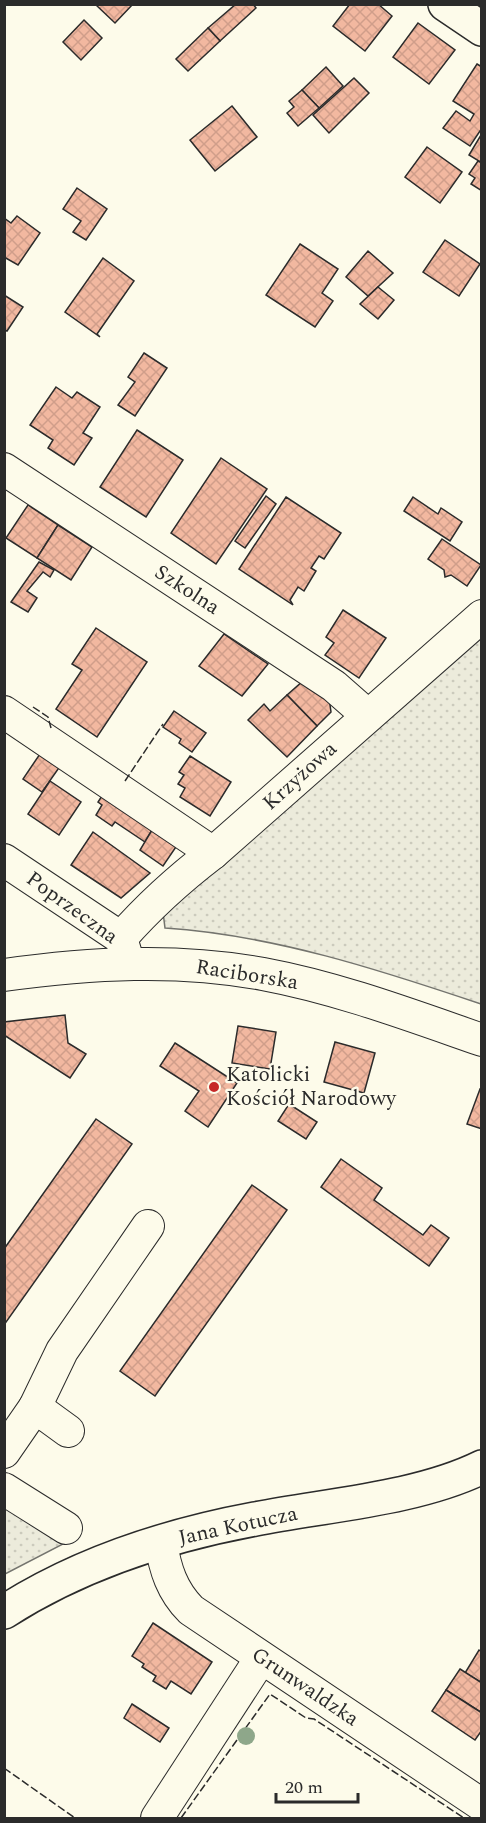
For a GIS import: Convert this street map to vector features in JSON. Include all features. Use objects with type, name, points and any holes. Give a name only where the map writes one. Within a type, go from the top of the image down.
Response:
[{"type":"main road","points":[[446,4],[482,29]]},
{"type":"main road","name":"Jana Kotucza","points":[[4,1611],[108,1560],[160,1544],[255,1519],[430,1486],[482,1467]]},
{"type":"street","name":"Szkolna","points":[[4,469],[333,686],[367,715]]},
{"type":"street","name":"Krzyżowa","points":[[124,951],[156,900],[213,853],[482,616]]},
{"type":"street","points":[[4,712],[213,853]]},
{"type":"street","name":"Poprzeczna","points":[[4,860],[124,951]]},
{"type":"street","name":"Raciborska","points":[[4,975],[124,951],[196,966],[263,974],[376,1004],[482,1040]]},
{"type":"street","points":[[4,1452],[35,1407],[62,1350],[148,1226]]},
{"type":"street","points":[[35,1407],[68,1431]]},
{"type":"street","points":[[4,1489],[66,1528]]},
{"type":"street","name":"Grunwaldzka","points":[[160,1544],[169,1577],[184,1603],[261,1658],[482,1805]]},
{"type":"street","points":[[157,1818],[261,1658]]},
{"type":"shaded area","points":[[482,630],[481,1004],[365,967],[286,946],[246,938],[165,928],[163,912]]},
{"type":"shaded area","points":[[5,1503],[65,1543],[5,1574]]},
{"type":"building","points":[[95,4],[133,4],[115,23]]},
{"type":"building","points":[[236,4],[253,4],[256,8],[220,41],[208,28]]},
{"type":"building","points":[[350,4],[378,4],[392,16],[365,51],[333,26]]},
{"type":"building","points":[[84,20],[102,38],[81,60],[63,42]]},
{"type":"building","points":[[418,23],[455,50],[429,84],[393,57]]},
{"type":"building","points":[[208,28],[220,41],[188,71],[176,59]]},
{"type":"building","points":[[477,64],[482,67],[482,128],[470,146],[443,128],[456,111],[470,121],[474,114],[453,101]]},
{"type":"building","points":[[326,67],[343,86],[319,108],[302,90]]},
{"type":"building","points":[[354,78],[369,93],[329,133],[313,115]]},
{"type":"building","points":[[302,90],[319,108],[298,126],[287,113],[294,107],[289,101]]},
{"type":"building","points":[[232,106],[257,137],[215,171],[190,140]]},
{"type":"building","points":[[482,135],[482,163],[469,155]]},
{"type":"building","points":[[427,147],[462,172],[440,203],[405,177]]},
{"type":"building","points":[[478,161],[482,163],[482,191],[471,184],[475,178],[469,174]]},
{"type":"building","points":[[77,188],[107,209],[86,240],[73,232],[81,221],[63,209]]},
{"type":"building","points":[[17,216],[40,233],[18,265],[4,257],[4,218],[11,223]]},
{"type":"building","points":[[445,240],[480,264],[459,296],[423,272]]},
{"type":"building","points":[[300,244],[338,269],[322,293],[333,301],[315,327],[266,295]]},
{"type":"building","points":[[368,251],[393,273],[368,296],[346,277]]},
{"type":"building","points":[[103,258],[134,281],[97,334],[100,337],[65,312]]},
{"type":"building","points":[[378,287],[394,300],[378,319],[360,304]]},
{"type":"building","points":[[4,295],[23,307],[7,331],[4,330]]},
{"type":"building","points":[[144,353],[167,368],[135,416],[118,405],[135,382],[128,377]]},
{"type":"building","points":[[56,387],[72,398],[77,392],[100,407],[83,433],[92,438],[74,465],[48,448],[53,440],[30,425]]},
{"type":"building","points":[[137,430],[183,460],[146,517],[100,487]]},
{"type":"building","points":[[221,458],[267,489],[216,564],[171,533]]},
{"type":"building","points":[[266,496],[276,504],[245,548],[235,541]]},
{"type":"building","points":[[286,497],[341,533],[324,559],[319,556],[311,568],[316,571],[304,591],[298,587],[290,600],[293,605],[239,569]]},
{"type":"building","points":[[413,497],[438,514],[441,508],[462,522],[450,541],[404,511]]},
{"type":"building","points":[[28,505],[58,525],[37,558],[6,538]]},
{"type":"building","points":[[58,525],[92,547],[71,580],[37,558]]},
{"type":"building","points":[[442,539],[481,565],[467,586],[451,575],[445,577],[444,570],[428,559]]},
{"type":"building","points":[[39,562],[54,570],[50,577],[43,572],[27,591],[37,598],[28,612],[11,602]]},
{"type":"building","points":[[343,610],[386,638],[359,678],[325,655],[334,643],[326,637]]},
{"type":"building","points":[[96,628],[147,662],[97,737],[56,709],[82,670],[72,664]]},
{"type":"building","points":[[224,634],[268,664],[242,696],[199,666]]},
{"type":"building","points":[[303,681],[329,698],[331,712],[317,726],[287,695]]},
{"type":"building","points":[[287,695],[317,726],[287,757],[248,720],[264,704],[270,711]]},
{"type":"building","points":[[174,711],[206,733],[192,752],[179,743],[181,739],[163,727]]},
{"type":"building","points":[[44,748],[63,762],[42,792],[23,779]]},
{"type":"building","points":[[190,756],[231,782],[210,816],[180,797],[185,788],[178,784],[184,775],[179,772]]},
{"type":"building","points":[[50,781],[81,802],[59,835],[28,814]]},
{"type":"building","points":[[105,791],[155,825],[145,842],[115,822],[112,826],[96,815],[102,805],[98,802]]},
{"type":"building","points":[[155,825],[180,841],[163,866],[140,850]]},
{"type":"building","points":[[93,832],[150,873],[121,898],[71,865]]},
{"type":"building","points":[[65,1015],[68,1043],[86,1054],[70,1078],[4,1035],[4,1022]]},
{"type":"building","points":[[238,1026],[276,1032],[270,1069],[232,1063]]},
{"type":"building","points":[[335,1042],[375,1053],[364,1093],[324,1082]]},
{"type":"building","name":"Katolicki Kościół Narodowy","points":[[175,1043],[237,1083],[208,1127],[185,1111],[199,1091],[160,1066]]},
{"type":"building","points":[[480,1089],[482,1090],[482,1129],[467,1124]]},
{"type":"building","points":[[289,1104],[317,1122],[306,1139],[278,1121]]},
{"type":"building","points":[[96,1119],[132,1144],[4,1325],[4,1249]]},
{"type":"building","points":[[341,1159],[382,1188],[374,1200],[423,1235],[431,1225],[449,1238],[429,1266],[321,1187]]},
{"type":"building","points":[[252,1185],[287,1210],[155,1396],[120,1371]]},
{"type":"building","points":[[153,1623],[212,1662],[191,1694],[171,1681],[166,1689],[153,1681],[156,1676],[142,1667],[144,1664],[132,1656]]},
{"type":"building","points":[[479,1650],[482,1652],[482,1683],[465,1673]]},
{"type":"building","points":[[460,1669],[482,1683],[482,1713],[446,1690]]},
{"type":"building","points":[[446,1690],[482,1713],[482,1730],[475,1740],[432,1711]]},
{"type":"building","points":[[132,1704],[169,1728],[160,1742],[124,1718]]},
{"type":"fence","points":[[33,707],[48,717],[51,728]]},
{"type":"fence","points":[[125,781],[163,724]]},
{"type":"fence","points":[[181,1818],[270,1694],[306,1718],[314,1719],[464,1818]]},
{"type":"fence","points":[[4,1768],[75,1818]]},
{"type":"place","name":"Katolicki Kościół Narodowy","points":[[214,1087]]}]
